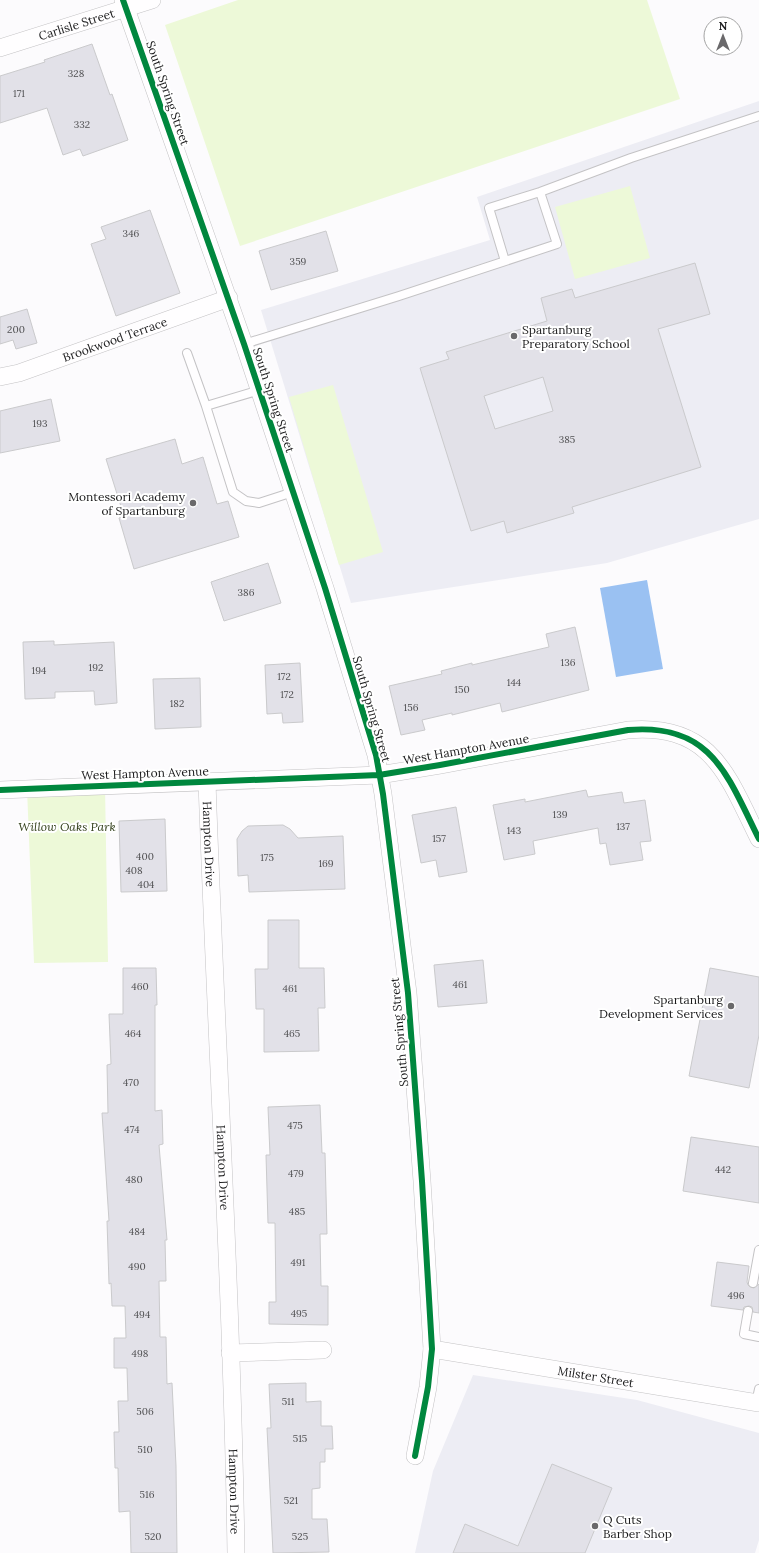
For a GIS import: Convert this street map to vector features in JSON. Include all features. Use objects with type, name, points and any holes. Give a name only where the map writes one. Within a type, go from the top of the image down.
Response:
[{"type":"street","name":"Carlisle Street","points":[[0,48],[125,4],[152,0]]},
{"type":"street","name":"South Spring Street","points":[[125,4],[260,390],[376,755],[408,993],[422,1180],[432,1348],[428,1387],[415,1456]]},
{"type":"street","name":"Brookwood Terrace","points":[[0,377],[19,373],[229,298]]},
{"type":"street","name":"West Hampton Avenue","points":[[0,790],[379,775],[628,730],[648,728],[668,730],[687,738],[704,748],[718,762],[730,780],[759,839]]},
{"type":"street","name":"Hampton Drive","points":[[207,782],[230,1354],[236,1553]]},
{"type":"street","name":"Milster Street","points":[[432,1348],[758,1398]]},
{"type":"street","points":[[230,1354],[323,1350]]},
{"type":"lane","points":[[505,261],[489,208],[540,192],[631,158],[759,116]]},
{"type":"lane","points":[[244,344],[399,296],[557,244],[540,192]]},
{"type":"lane","points":[[187,353],[206,406],[233,492],[246,501],[259,503],[293,492]]},
{"type":"lane","points":[[206,406],[260,390]]},
{"type":"lane","points":[[753,1283],[759,1250]]},
{"type":"lane","points":[[748,1311],[744,1334],[759,1337]]},
{"type":"shaded area","name":"Spartanburg Preparatory School","points":[[759,101],[759,519],[607,563],[351,603],[261,310],[490,240],[477,197]]},
{"type":"shaded area","points":[[473,1375],[637,1400],[759,1433],[759,1540],[755,1553],[415,1553],[433,1471]]},
{"type":"green space","points":[[238,0],[647,0],[680,99],[240,246],[165,25]]},
{"type":"green space","points":[[630,186],[650,258],[575,279],[555,207]]},
{"type":"green space","points":[[333,385],[383,552],[339,565],[289,397]]},
{"type":"green space","name":"Willow Oaks Park","points":[[105,786],[108,962],[34,963],[27,789]]},
{"type":"water","points":[[647,580],[663,669],[616,677],[600,588]]},
{"type":"building","points":[[92,44],[128,140],[83,156],[80,149],[63,155],[47,108],[0,123],[0,76],[45,62],[44,60]]},
{"type":"building","points":[[150,210],[180,293],[116,316],[91,244],[106,239],[101,227]]},
{"type":"building","points":[[326,231],[338,271],[271,290],[259,251]]},
{"type":"building","points":[[695,263],[710,314],[658,329],[701,467],[572,507],[574,513],[507,533],[504,521],[471,531],[420,368],[449,359],[446,352],[547,321],[541,298],[572,289],[575,298]],"holes":[[[543,377],[553,411],[495,429],[484,396]]]},
{"type":"building","points":[[27,309],[37,343],[16,349],[13,340],[0,344],[0,317]]},
{"type":"building","points":[[51,399],[60,441],[0,453],[0,411]]},
{"type":"building","name":"Montessori Academy of Spartanburg","points":[[175,439],[182,464],[203,457],[217,504],[228,501],[239,537],[134,569],[119,518],[124,516],[106,459]]},
{"type":"building","points":[[268,563],[281,603],[224,621],[211,582]]},
{"type":"building","points":[[575,627],[589,690],[502,712],[500,703],[452,715],[452,713],[422,720],[425,730],[401,735],[389,686],[442,674],[441,671],[472,663],[472,665],[549,647],[546,634]]},
{"type":"building","points":[[54,641],[54,645],[114,642],[117,703],[95,705],[94,691],[55,692],[55,698],[25,699],[23,642]]},
{"type":"building","points":[[300,663],[303,722],[283,723],[282,713],[267,714],[265,665]]},
{"type":"building","points":[[200,678],[201,727],[155,729],[153,679]]},
{"type":"building","points":[[586,790],[588,797],[622,792],[624,803],[645,800],[651,841],[640,842],[643,860],[610,865],[606,843],[600,844],[598,828],[533,841],[535,854],[504,860],[493,805],[525,799],[525,802]]},
{"type":"building","points":[[456,807],[467,872],[439,877],[436,860],[421,863],[412,815]]},
{"type":"building","points":[[165,819],[167,891],[121,892],[119,821]]},
{"type":"building","points":[[283,825],[290,829],[298,838],[343,836],[345,889],[249,892],[248,875],[238,876],[237,839],[242,831],[248,826]]},
{"type":"building","points":[[268,920],[299,920],[299,968],[324,968],[325,1008],[318,1008],[319,1051],[264,1052],[264,1009],[256,1009],[255,969],[268,969]]},
{"type":"building","points":[[483,960],[487,1003],[438,1007],[434,965]]},
{"type":"building","points":[[123,968],[156,968],[157,1005],[155,1005],[155,1111],[162,1110],[163,1144],[159,1145],[167,1240],[165,1240],[166,1281],[159,1281],[160,1337],[166,1337],[167,1384],[172,1383],[176,1466],[177,1553],[131,1553],[130,1511],[119,1512],[118,1468],[115,1468],[114,1432],[119,1432],[118,1401],[128,1401],[127,1368],[114,1368],[114,1338],[126,1338],[125,1306],[112,1306],[111,1283],[109,1284],[107,1221],[109,1221],[102,1113],[108,1113],[107,1065],[111,1064],[109,1014],[123,1014]]},
{"type":"building","name":"Spartanburg Development Services","points":[[710,968],[759,977],[759,1035],[749,1088],[689,1076]]},
{"type":"building","points":[[320,1105],[322,1153],[325,1153],[327,1234],[320,1234],[321,1286],[328,1286],[328,1325],[269,1324],[269,1302],[276,1302],[275,1223],[268,1223],[266,1155],[270,1155],[268,1107]]},
{"type":"building","points":[[691,1137],[759,1147],[759,1203],[683,1191]]},
{"type":"building","points":[[717,1262],[749,1266],[748,1285],[754,1288],[759,1284],[759,1313],[753,1312],[752,1307],[749,1306],[744,1307],[743,1310],[711,1306]]},
{"type":"building","points":[[306,1383],[306,1402],[321,1401],[321,1426],[332,1426],[333,1449],[325,1449],[325,1462],[320,1462],[320,1488],[312,1489],[312,1519],[327,1519],[329,1552],[273,1553],[267,1428],[271,1428],[269,1384]]},
{"type":"building","points":[[552,1464],[612,1488],[585,1553],[453,1553],[465,1524],[518,1546]]},
{"type":"cycle path","points":[[123,0],[244,344],[325,588],[376,755],[383,794],[408,993],[422,1181],[432,1349],[428,1387],[415,1456]]},
{"type":"cycle path","points":[[0,790],[379,775],[628,730],[656,730],[679,735],[698,745],[713,758],[726,775],[737,794],[759,839]]},
{"type":"place","name":"Spartanburg Preparatory School","points":[[514,336]]},
{"type":"place","name":"Montessori Academy of Spartanburg","points":[[193,503]]},
{"type":"place","name":"Spartanburg Development Services","points":[[731,1006]]},
{"type":"place","name":"Q Cuts Barber Shop","points":[[595,1526]]}]
